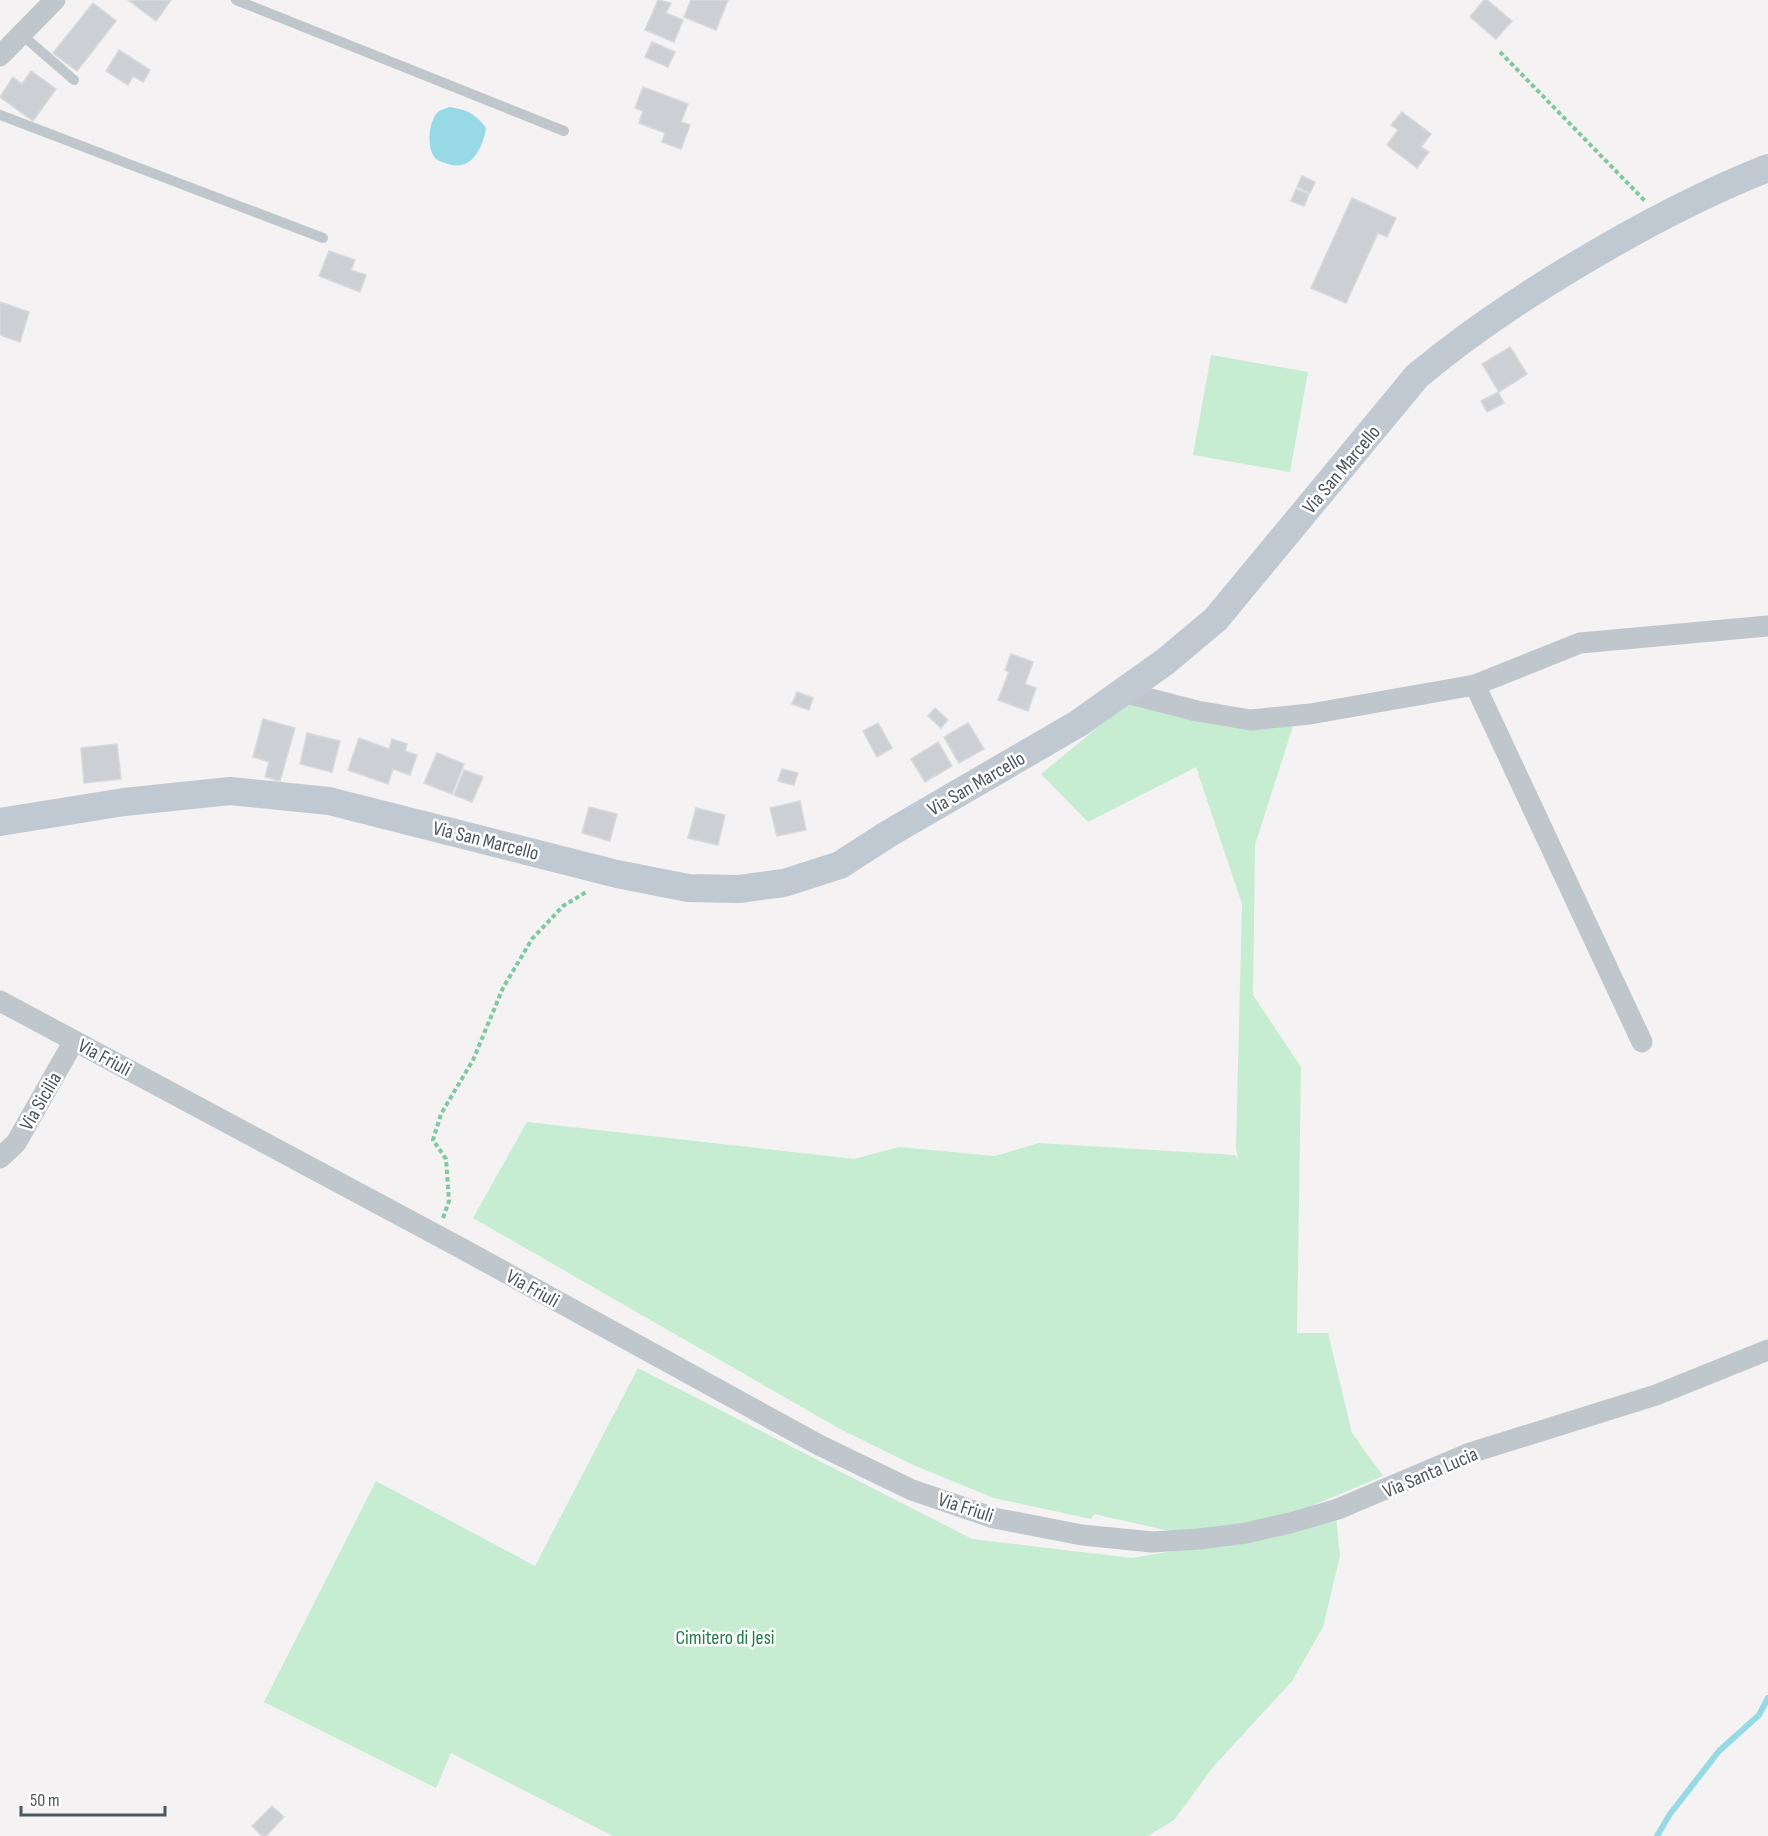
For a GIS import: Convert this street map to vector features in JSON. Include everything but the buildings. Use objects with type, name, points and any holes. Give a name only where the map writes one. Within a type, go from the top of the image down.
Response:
[{"type":"main road","name":"Via San Marcello","points":[[0,822],[124,802],[230,791],[329,801],[617,874],[688,888],[739,889],[784,883],[840,865],[888,834],[1079,723],[1123,692],[1216,619],[1417,376],[1454,345],[1511,305],[1660,217],[1768,168]]},
{"type":"street","points":[[0,56],[55,0]]},
{"type":"street","points":[[1123,692],[1197,711],[1251,720],[1310,714],[1475,685],[1580,644],[1768,626]]},
{"type":"street","points":[[1475,685],[1642,1042]]},
{"type":"street","name":"Via Friuli","points":[[0,1001],[438,1235],[819,1445],[912,1490],[994,1518],[1082,1535]]},
{"type":"street","name":"Via Sicilia","points":[[0,1158],[16,1143],[74,1041]]},
{"type":"street","name":"Via Santa Lucia","points":[[1082,1535],[1152,1542],[1198,1539],[1246,1533],[1299,1520],[1338,1509],[1470,1454],[1656,1395],[1768,1350]]},
{"type":"lane","points":[[236,0],[564,130]]},
{"type":"lane","points":[[21,34],[74,80]]},
{"type":"lane","points":[[0,115],[323,238]]},
{"type":"path","points":[[1500,52],[1660,217]]},
{"type":"path","points":[[438,1235],[449,1201],[446,1159],[433,1140],[441,1114],[473,1060],[502,988],[532,939],[563,906],[617,874]]},
{"type":"green space","points":[[1211,355],[1308,372],[1290,472],[1193,455]]},
{"type":"green space","points":[[1131,700],[1293,726],[1255,845],[1253,995],[1301,1067],[1297,1333],[1328,1333],[1352,1433],[1383,1476],[1285,1517],[1174,1532],[1094,1514],[1091,1519],[994,1498],[911,1464],[840,1429],[473,1218],[527,1122],[854,1159],[899,1147],[995,1156],[1039,1143],[1235,1155],[1238,1159],[1236,1148],[1242,904],[1196,767],[1088,822],[1041,774]]},
{"type":"green space","name":"Cimitero di Jesi","points":[[638,1368],[972,1539],[1132,1558],[1242,1539],[1336,1516],[1340,1556],[1323,1627],[1292,1681],[1214,1766],[1174,1820],[1148,1836],[613,1836],[451,1753],[436,1788],[264,1702],[376,1481],[535,1566]]},
{"type":"water","points":[[449,107],[470,113],[486,128],[475,156],[470,161],[456,166],[435,158],[430,142],[430,129],[434,117],[438,112]]},
{"type":"waterway","points":[[1657,1836],[1670,1814],[1719,1751],[1759,1715],[1768,1698]]}]
